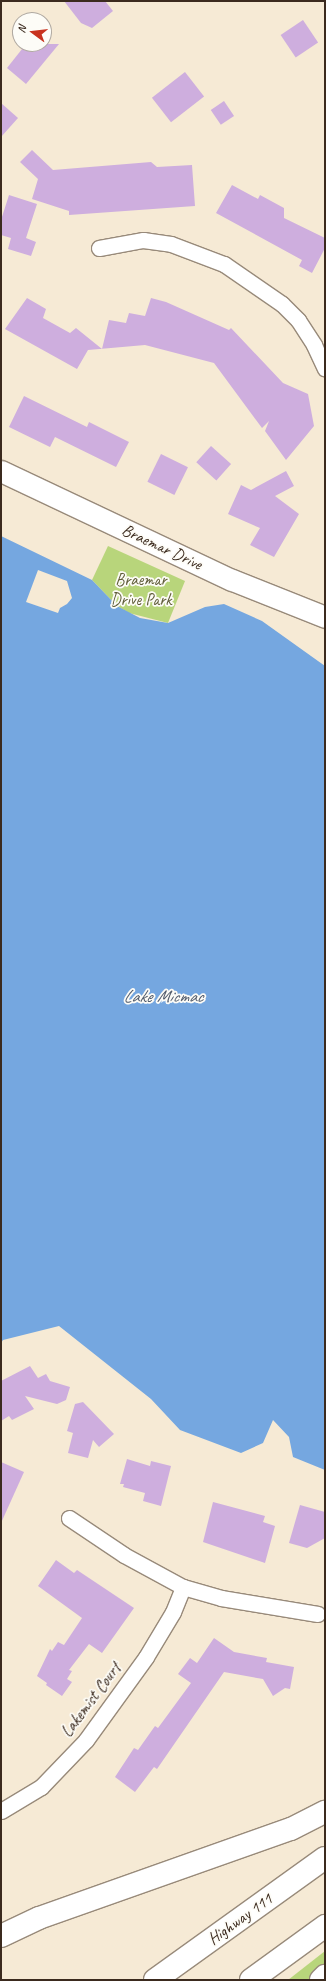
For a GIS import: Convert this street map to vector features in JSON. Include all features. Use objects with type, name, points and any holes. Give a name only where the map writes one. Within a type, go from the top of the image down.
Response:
[{"type":"highway","points":[[1,1936],[39,1918],[291,1829],[325,1812]]},
{"type":"highway","name":"Highway 111","points":[[155,1980],[325,1858]]},
{"type":"highway","points":[[251,1980],[325,1926]]},
{"type":"highway","points":[[321,1980],[325,1976]]},
{"type":"main road","name":"Braemar Drive","points":[[1,471],[232,580],[325,618]]},
{"type":"street","points":[[99,248],[143,240],[171,244],[224,264],[282,304],[298,320],[314,345],[325,369]]},
{"type":"street","points":[[69,1518],[124,1555],[183,1587],[220,1598],[318,1614]]},
{"type":"street","name":"Lakemist Court","points":[[1,1811],[41,1787],[86,1740],[146,1657],[173,1612],[183,1587]]},
{"type":"green space","name":"Braemar Drive Park","points":[[108,546],[185,581],[168,623],[129,613],[117,606],[92,580]]},
{"type":"green space","points":[[325,1951],[325,1968],[311,1980],[288,1980]]},
{"type":"water","name":"Lake Micmac","points":[[1,536],[92,580],[117,606],[140,618],[168,623],[205,607],[224,604],[262,621],[325,666],[325,1470],[293,1457],[289,1437],[273,1420],[263,1443],[241,1453],[180,1430],[151,1399],[59,1326],[3,1340],[1,1343]]},
{"type":"pier","points":[[38,570],[67,581],[72,598],[67,604],[60,608],[58,613],[26,602]]},
{"type":"building","points":[[64,1],[105,1],[113,11],[92,28],[81,23]]},
{"type":"building","points":[[303,20],[318,42],[296,57],[281,35]]},
{"type":"building","points":[[52,44],[59,44],[26,84],[7,68],[20,52],[52,52]]},
{"type":"building","points":[[185,72],[204,96],[171,122],[152,98]]},
{"type":"building","points":[[224,101],[234,116],[221,125],[211,110]]},
{"type":"building","points":[[1,103],[18,118],[1,137]]},
{"type":"building","points":[[32,150],[53,170],[151,162],[157,167],[192,165],[195,206],[69,215],[69,211],[32,199],[38,179],[20,162]]},
{"type":"building","points":[[232,185],[258,199],[260,195],[284,208],[284,218],[325,238],[325,248],[312,273],[299,266],[302,260],[216,213]]},
{"type":"building","points":[[9,195],[37,204],[26,238],[36,242],[31,256],[8,249],[11,238],[1,235],[1,220]]},
{"type":"building","points":[[27,298],[46,309],[43,318],[70,333],[76,328],[102,349],[88,350],[77,369],[5,329]]},
{"type":"building","points":[[151,298],[166,302],[229,330],[231,328],[283,383],[308,394],[314,426],[286,460],[265,431],[269,421],[262,428],[214,363],[145,345],[102,349],[109,320],[126,323],[129,313],[145,316]]},
{"type":"building","points":[[24,396],[87,427],[89,422],[129,442],[116,467],[55,437],[50,447],[9,427]]},
{"type":"building","points":[[211,446],[231,464],[216,480],[196,462]]},
{"type":"building","points":[[161,454],[188,467],[174,495],[147,482]]},
{"type":"building","points":[[286,471],[294,486],[275,496],[299,514],[274,557],[250,545],[260,528],[228,514],[241,485],[251,490]]},
{"type":"building","points":[[30,1366],[38,1378],[46,1374],[50,1381],[70,1387],[66,1400],[57,1404],[25,1396],[34,1409],[12,1420],[9,1416],[1,1421],[1,1381]]},
{"type":"building","points":[[83,1402],[114,1434],[99,1447],[93,1440],[88,1458],[68,1453],[73,1433],[67,1431],[75,1404]]},
{"type":"building","points":[[127,1459],[150,1466],[151,1461],[171,1466],[161,1506],[143,1501],[145,1493],[123,1487],[124,1484],[120,1484]]},
{"type":"building","points":[[1,1462],[24,1472],[1,1523]]},
{"type":"building","points":[[213,1502],[265,1516],[263,1522],[275,1526],[265,1563],[203,1542]]},
{"type":"building","points":[[300,1505],[325,1512],[325,1538],[307,1548],[289,1543]]},
{"type":"building","points":[[56,1560],[74,1573],[77,1570],[134,1608],[102,1653],[89,1644],[69,1670],[72,1671],[67,1679],[72,1682],[62,1696],[46,1685],[47,1683],[37,1676],[50,1649],[52,1651],[58,1642],[64,1645],[82,1618],[38,1586]]},
{"type":"building","points":[[214,1638],[234,1652],[267,1658],[266,1662],[294,1667],[290,1689],[285,1688],[273,1696],[263,1679],[224,1672],[157,1769],[154,1767],[135,1792],[115,1777],[134,1748],[138,1750],[155,1726],[158,1728],[191,1683],[178,1674],[190,1658],[197,1663]]}]
